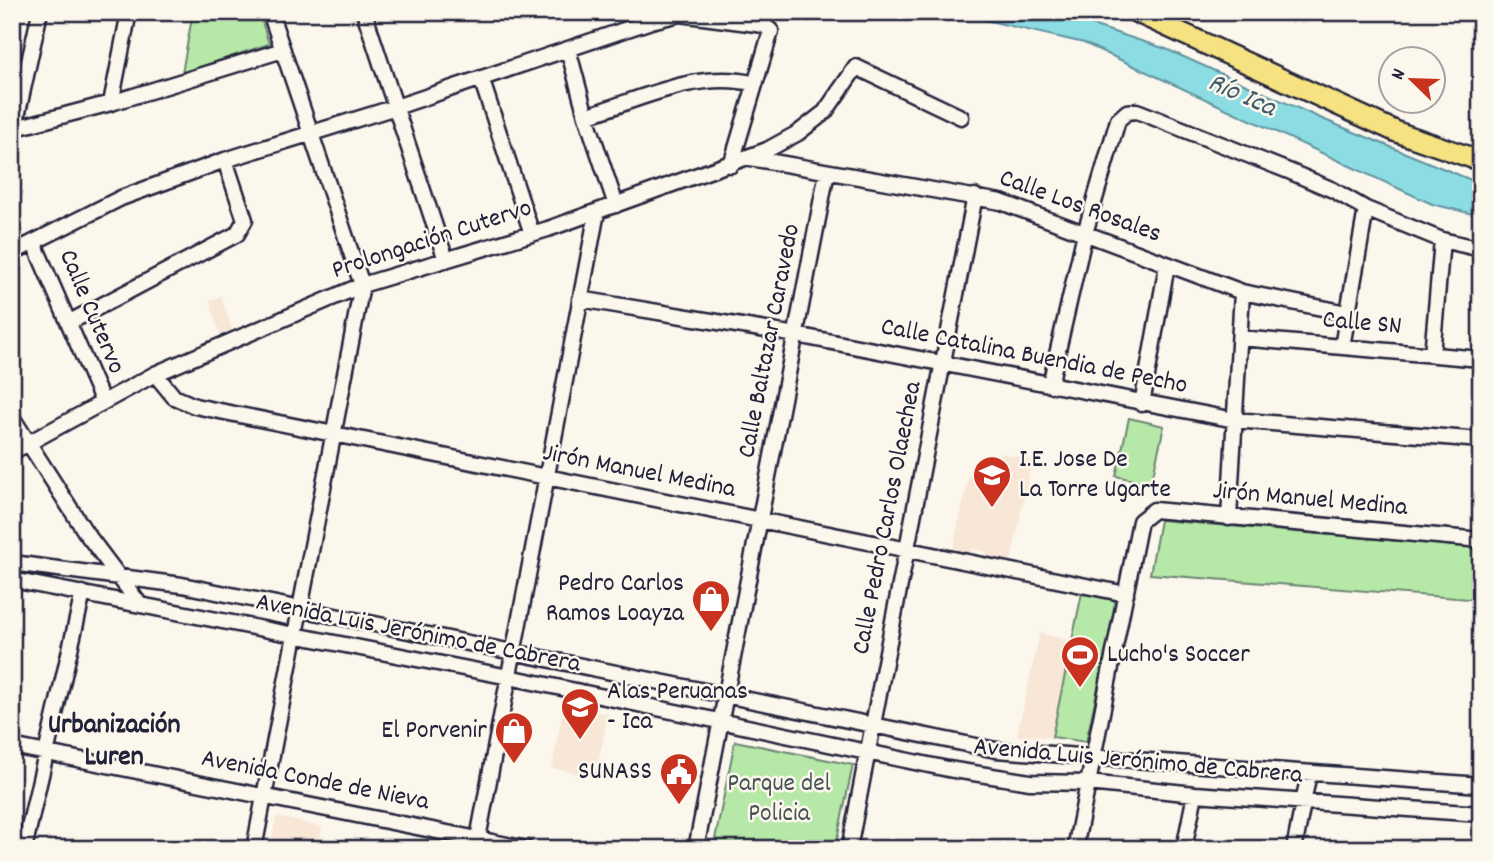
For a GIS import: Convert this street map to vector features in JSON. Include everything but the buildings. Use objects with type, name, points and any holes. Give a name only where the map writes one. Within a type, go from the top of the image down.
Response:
[{"type":"main road","points":[[1136,12],[1396,132],[1481,161]]},
{"type":"street","points":[[40,12],[13,132],[283,50]]},
{"type":"street","points":[[111,103],[129,12]]},
{"type":"street","points":[[254,849],[362,285],[313,133],[270,12]]},
{"type":"street","points":[[364,12],[446,260]]},
{"type":"street","points":[[12,253],[121,198],[225,160],[396,107],[677,13],[769,28],[771,33],[731,165]]},
{"type":"street","points":[[568,49],[586,116],[616,205]]},
{"type":"street","name":"Prolongación Cutervo","points":[[12,452],[102,400],[155,374],[362,285],[532,234],[750,158],[799,133],[825,112],[854,69],[866,69],[961,117]]},
{"type":"street","points":[[481,78],[532,234]]},
{"type":"street","points":[[586,116],[692,83],[738,80],[755,84]]},
{"type":"street","points":[[1050,385],[1085,233],[1118,120],[1127,112],[1137,111],[1291,172],[1333,190],[1366,209],[1442,240],[1481,249]]},
{"type":"street","name":"Calle Los Rosales","points":[[750,158],[1001,202],[1242,292],[1348,313]]},
{"type":"street","points":[[70,322],[237,234],[245,220],[225,160]]},
{"type":"street","name":"Calle Baltazar Caravedo","points":[[696,849],[827,172]]},
{"type":"street","name":"Calle Pedro Carlos Olaechea","points":[[849,849],[975,196]]},
{"type":"street","points":[[1342,347],[1366,209]]},
{"type":"street","points":[[477,843],[597,212]]},
{"type":"street","points":[[1432,355],[1442,240]]},
{"type":"street","name":"Calle Cutervo","points":[[34,243],[102,400]]},
{"type":"street","points":[[1142,404],[1167,265]]},
{"type":"street","points":[[1229,518],[1242,292]]},
{"type":"street","name":"Calle Catalina Buendia de Pecho","points":[[580,299],[796,335],[942,366],[1235,420],[1481,440]]},
{"type":"street","name":"Calle SN","points":[[1240,338],[1481,359]]},
{"type":"street","name":"Jirón Manuel Medina","points":[[155,374],[166,388],[185,403],[546,480],[760,519],[1126,594],[1140,521],[1154,510],[1481,540]]},
{"type":"street","points":[[12,417],[117,576],[138,602]]},
{"type":"street","name":"Avenida Luis Jerónimo de Cabrera","points":[[12,562],[182,585],[996,750],[1481,785]]},
{"type":"street","name":"Avenida Luis Jerónimo de Cabrera","points":[[12,580],[138,602],[509,677],[867,753],[1030,782],[1088,783],[1195,794],[1481,814]]},
{"type":"street","points":[[24,849],[83,593]]},
{"type":"street","points":[[1075,849],[1126,594]]},
{"type":"street","name":"Avenida Conde de Nieva","points":[[12,747],[477,843],[527,849]]},
{"type":"street","points":[[1294,849],[1309,773]]},
{"type":"street","points":[[1184,849],[1195,794]]},
{"type":"shaded area","points":[[221,296],[232,330],[220,335],[210,301]]},
{"type":"shaded area","name":"I.E. Jose De La Torre Ugarte","points":[[1001,453],[1032,460],[1011,561],[987,556],[985,551],[974,549],[970,553],[953,549],[972,463],[997,469]]},
{"type":"shaded area","points":[[1040,633],[1072,641],[1052,737],[1017,736]]},
{"type":"shaded area","name":"Alas Peruanas - Ica","points":[[564,705],[608,714],[595,777],[552,768]]},
{"type":"shaded area","points":[[276,818],[322,827],[318,849],[272,839]]},
{"type":"green space","points":[[193,12],[259,12],[269,44],[182,73]]},
{"type":"green space","points":[[1129,418],[1164,426],[1151,484],[1116,476]]},
{"type":"green space","points":[[1160,520],[1481,548],[1481,600],[1150,574]]},
{"type":"green space","name":"Lucho's Soccer","points":[[1082,593],[1117,601],[1086,742],[1052,737]]},
{"type":"green space","name":"Parque del Policia","points":[[735,741],[853,765],[835,849],[713,849]]},
{"type":"water","name":"Río Ica","points":[[950,12],[1052,12],[1166,49],[1320,118],[1481,184],[1481,216],[1432,204],[1084,43]]},
{"type":"place","name":"I.E. Jose De La Torre Ugarte","points":[[992,509]]},
{"type":"place","name":"Pedro Carlos Ramos Loayza","points":[[711,633]]},
{"type":"place","name":"Lucho's Soccer","points":[[1080,689]]},
{"type":"place","name":"Alas Peruanas - Ica","points":[[580,741]]},
{"type":"place","name":"El Porvenir","points":[[514,765]]},
{"type":"place","name":"SUNASS","points":[[679,806]]},
{"type":"district","name":"Urbanización Luren","points":[[114,743]]}]
